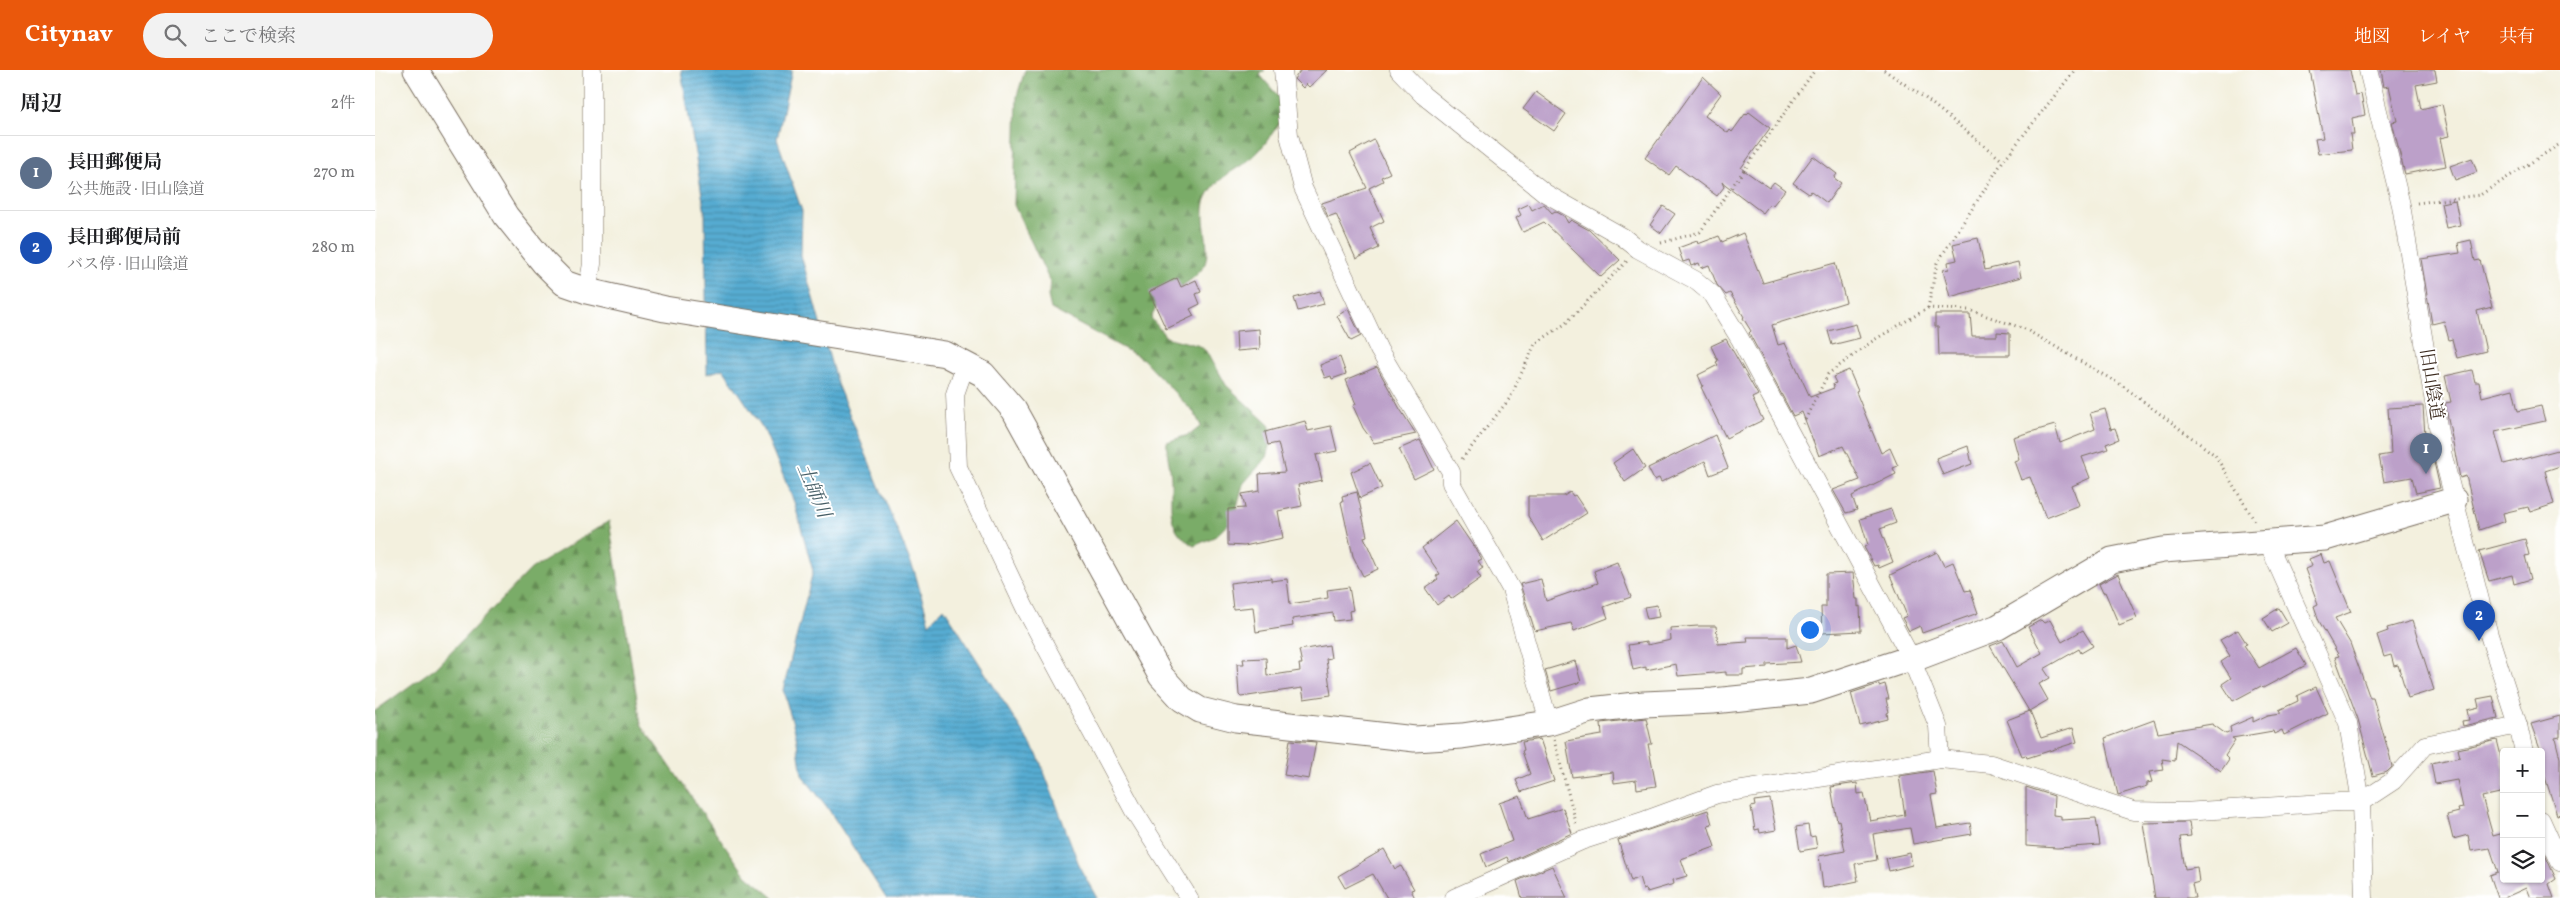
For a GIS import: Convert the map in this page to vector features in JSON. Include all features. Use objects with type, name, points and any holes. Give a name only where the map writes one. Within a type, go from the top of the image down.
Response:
[{"type":"street","points":[[416,70],[506,216],[544,263],[564,283],[587,291],[665,309],[955,358],[983,374],[1013,410],[1161,676],[1182,699],[1200,710],[1236,720],[1415,739],[1462,736],[1549,723],[1590,710],[1644,704],[1713,701],[1811,691],[1919,657],[1998,627],[2112,560],[2163,550],[2325,538],[2454,500]]},
{"type":"street","points":[[587,291],[592,264],[592,70]]},
{"type":"street","points":[[1283,70],[1289,135],[1303,188],[1379,350],[1451,472],[1451,483],[1511,589],[1549,723]]},
{"type":"street","points":[[1399,70],[1423,95],[1545,193],[1623,237],[1638,249],[1695,280],[1713,296],[1740,339],[1911,658],[1938,726],[1940,760]]},
{"type":"street","name":"旧山陰道","points":[[2368,70],[2401,205],[2443,456],[2489,635],[2518,725],[2523,748]]},
{"type":"street","points":[[955,358],[958,468],[1025,608],[1134,811],[1189,898]]},
{"type":"street","points":[[2267,541],[2348,723],[2361,802],[2364,898]]},
{"type":"street","points":[[1454,898],[1581,841],[1717,794],[1940,760],[1991,764],[2133,811],[2183,812],[2361,802],[2393,781],[2425,745],[2518,725]]},
{"type":"street","points":[[2545,829],[2560,862]]},
{"type":"path","points":[[1451,472],[1510,398],[1535,344],[1565,324],[1638,249],[1700,232],[1815,70]]},
{"type":"path","points":[[1884,70],[1925,98],[2003,160]]},
{"type":"path","points":[[1928,308],[1937,263],[2003,160],[2075,70]]},
{"type":"path","points":[[2401,205],[2480,195],[2560,144]]},
{"type":"path","points":[[1795,440],[1828,374],[1874,340],[1928,308],[1969,310],[2025,329],[2123,386],[2215,455],[2267,541]]},
{"type":"path","points":[[1549,723],[1581,841]]},
{"type":"green space","points":[[1025,70],[1265,70],[1260,75],[1284,103],[1285,115],[1262,148],[1252,158],[1217,183],[1207,197],[1204,205],[1204,214],[1207,253],[1206,262],[1202,269],[1196,276],[1167,295],[1155,309],[1151,318],[1166,337],[1200,346],[1209,354],[1226,385],[1269,425],[1273,436],[1267,457],[1243,484],[1234,518],[1216,536],[1194,546],[1178,532],[1174,525],[1171,509],[1171,475],[1167,442],[1191,434],[1201,426],[1195,414],[1143,359],[1051,309],[1048,296],[1051,284],[1014,205],[1017,96]]},
{"type":"green space","points":[[609,521],[641,724],[744,873],[774,898],[375,898],[375,711],[436,667],[531,569]]},
{"type":"water","name":"土師川","points":[[681,70],[792,70],[777,139],[802,211],[801,255],[837,384],[915,573],[929,623],[944,608],[1038,756],[1081,870],[1097,898],[886,898],[827,807],[802,775],[796,735],[783,690],[813,571],[794,502],[764,430],[723,369],[707,374],[705,213]]},
{"type":"building","points":[[1301,70],[1327,70],[1309,87],[1306,84],[1303,88],[1294,79]]},
{"type":"building","points":[[2310,70],[2350,70],[2355,95],[2361,94],[2365,115],[2352,118],[2354,134],[2350,134],[2352,150],[2318,154],[2315,139],[2323,138]]},
{"type":"building","points":[[2381,70],[2435,70],[2437,81],[2416,85],[2421,109],[2442,104],[2449,136],[2440,138],[2446,166],[2405,174],[2392,122],[2397,121],[2389,86],[2384,87]]},
{"type":"building","points":[[1703,77],[1721,94],[1705,116],[1728,133],[1730,130],[1732,132],[1745,114],[1749,112],[1770,128],[1741,168],[1769,188],[1774,182],[1785,190],[1773,205],[1770,204],[1763,213],[1722,182],[1724,187],[1717,196],[1676,166],[1669,175],[1645,158]]},
{"type":"building","points":[[1536,92],[1566,114],[1554,131],[1523,109]]},
{"type":"building","points":[[1374,140],[1390,173],[1381,177],[1383,181],[1369,188],[1384,221],[1370,228],[1379,248],[1356,259],[1336,214],[1328,217],[1322,203],[1367,188],[1350,153]]},
{"type":"building","points":[[1813,156],[1837,174],[1834,178],[1841,183],[1827,203],[1811,191],[1809,194],[1793,183]]},
{"type":"building","points":[[2472,158],[2477,172],[2455,180],[2450,166]]},
{"type":"building","points":[[2455,200],[2460,225],[2446,228],[2441,203]]},
{"type":"building","points":[[1529,204],[1532,210],[1544,204],[1552,213],[1555,211],[1564,216],[1568,223],[1571,220],[1589,230],[1620,260],[1601,277],[1544,222],[1523,232],[1516,218],[1521,215],[1518,209]]},
{"type":"building","points":[[1663,206],[1675,214],[1661,233],[1650,225]]},
{"type":"building","points":[[1743,233],[1763,283],[1835,263],[1846,302],[1772,325],[1778,345],[1785,343],[1810,397],[1834,388],[1833,384],[1836,383],[1833,377],[1849,370],[1881,453],[1890,448],[1898,466],[1893,468],[1896,474],[1852,496],[1857,510],[1846,513],[1833,490],[1860,480],[1843,446],[1819,456],[1802,412],[1793,416],[1749,333],[1751,331],[1744,317],[1730,293],[1726,295],[1717,285],[1709,265],[1701,268],[1699,263],[1691,266],[1689,260],[1683,262],[1678,248],[1697,241],[1698,244],[1719,236],[1722,242]]},
{"type":"building","points":[[1978,238],[1985,270],[2018,262],[2021,277],[1950,297],[1943,270],[1949,269],[1948,262],[1957,260],[1953,244]]},
{"type":"building","points":[[2471,240],[2475,261],[2480,260],[2492,307],[2477,311],[2486,351],[2457,358],[2452,339],[2449,340],[2444,321],[2432,324],[2421,259],[2460,253],[2458,243]]},
{"type":"building","points":[[1177,278],[1181,287],[1196,280],[1201,292],[1196,294],[1200,304],[1190,309],[1194,316],[1166,329],[1149,292]]},
{"type":"building","points":[[1320,291],[1324,304],[1298,311],[1294,298]]},
{"type":"building","points":[[1348,309],[1361,336],[1351,341],[1337,316]]},
{"type":"building","points":[[1935,314],[1970,314],[1972,336],[1997,336],[1997,332],[2010,333],[2010,355],[1939,355],[1938,327],[1935,327]]},
{"type":"building","points":[[1856,324],[1860,338],[1832,345],[1828,331]]},
{"type":"building","points":[[1259,329],[1260,349],[1237,351],[1236,331]]},
{"type":"building","points":[[1726,339],[1758,395],[1752,398],[1763,420],[1726,438],[1701,387],[1703,386],[1698,375],[1718,365],[1711,346]]},
{"type":"building","points":[[1340,357],[1346,374],[1332,379],[1331,376],[1325,378],[1320,365]]},
{"type":"building","points":[[1377,367],[1416,434],[1374,443],[1363,428],[1353,406],[1356,404],[1346,380]]},
{"type":"building","points":[[2472,370],[2475,382],[2479,382],[2482,397],[2513,389],[2518,411],[2541,406],[2545,421],[2495,432],[2504,464],[2558,450],[2560,458],[2560,466],[2545,471],[2554,504],[2530,512],[2528,507],[2503,513],[2505,521],[2479,530],[2466,476],[2460,478],[2445,403],[2451,402],[2445,376]]},
{"type":"building","points":[[2423,406],[2426,450],[2431,449],[2440,488],[2416,493],[2412,477],[2384,482],[2379,456],[2391,454],[2388,408]]},
{"type":"building","points":[[2105,409],[2111,429],[2115,428],[2119,439],[2106,444],[2108,449],[2082,457],[2090,478],[2072,486],[2079,505],[2046,518],[2030,477],[2021,480],[2014,461],[2019,459],[2013,437],[2055,425],[2060,443],[2095,429],[2090,413]]},
{"type":"building","points":[[1305,421],[1308,431],[1331,426],[1337,451],[1316,455],[1322,480],[1298,485],[1302,506],[1278,511],[1283,538],[1244,546],[1228,545],[1228,509],[1245,508],[1242,494],[1260,491],[1259,474],[1285,472],[1278,443],[1268,445],[1265,432]]},
{"type":"building","points":[[1715,435],[1728,468],[1710,475],[1705,461],[1661,482],[1659,478],[1654,480],[1648,468]]},
{"type":"building","points":[[1420,440],[1434,469],[1414,479],[1399,449]]},
{"type":"building","points":[[1968,446],[1972,464],[1943,475],[1936,458]]},
{"type":"building","points":[[1633,449],[1645,468],[1625,482],[1613,463]]},
{"type":"building","points":[[1370,463],[1382,488],[1360,498],[1351,472]]},
{"type":"building","points":[[1357,492],[1367,536],[1364,537],[1378,569],[1363,576],[1353,556],[1341,502],[1343,501],[1342,496]]},
{"type":"building","points":[[1570,492],[1573,496],[1575,495],[1587,513],[1543,541],[1528,516],[1528,496],[1564,496]]},
{"type":"building","points":[[1891,509],[1896,523],[1880,529],[1893,562],[1879,568],[1878,565],[1874,566],[1864,547],[1868,545],[1860,519]]},
{"type":"building","points":[[1456,521],[1482,559],[1478,561],[1483,568],[1477,572],[1481,578],[1451,599],[1449,596],[1437,605],[1425,588],[1438,579],[1436,576],[1440,574],[1422,548]]},
{"type":"building","points":[[2525,539],[2529,555],[2525,556],[2531,579],[2514,584],[2512,575],[2489,581],[2479,551]]},
{"type":"building","points":[[1937,552],[1944,566],[1953,562],[1965,591],[1970,590],[1978,613],[1922,633],[1920,626],[1909,631],[1902,618],[1907,616],[1890,575]]},
{"type":"building","points":[[2321,554],[2324,563],[2330,561],[2351,612],[2335,618],[2350,643],[2370,698],[2373,698],[2390,757],[2392,767],[2387,772],[2373,776],[2358,719],[2335,657],[2339,656],[2319,621],[2314,606],[2318,604],[2305,569],[2312,566],[2309,559]]},
{"type":"building","points":[[1617,562],[1631,597],[1604,607],[1608,618],[1574,631],[1571,623],[1535,631],[1520,584],[1541,579],[1546,601],[1598,583],[1594,571]]},
{"type":"building","points":[[1853,573],[1856,599],[1858,599],[1858,607],[1860,606],[1861,631],[1822,633],[1821,607],[1826,607],[1826,574]]},
{"type":"building","points":[[2118,574],[2137,618],[2119,625],[2105,592],[2103,593],[2099,584]]},
{"type":"building","points":[[1271,578],[1271,581],[1287,579],[1290,604],[1328,598],[1327,590],[1349,587],[1353,610],[1349,611],[1350,619],[1334,621],[1333,613],[1292,619],[1293,626],[1256,632],[1253,607],[1233,609],[1230,583]]},
{"type":"building","points":[[1657,605],[1659,617],[1647,619],[1644,607]]},
{"type":"building","points":[[2279,608],[2288,623],[2272,632],[2263,618]]},
{"type":"building","points":[[2041,620],[2044,623],[2050,620],[2062,642],[2083,630],[2093,646],[2081,653],[2079,649],[2044,669],[2050,678],[2039,684],[2048,700],[2029,711],[1990,646],[2003,641],[2017,667],[2042,653],[2028,627]]},
{"type":"building","points":[[2412,621],[2434,690],[2408,698],[2398,665],[2394,666],[2391,655],[2384,657],[2377,635],[2388,631],[2387,628]]},
{"type":"building","points":[[1716,626],[1718,644],[1748,642],[1747,637],[1787,637],[1787,648],[1796,645],[1801,662],[1767,664],[1767,667],[1743,669],[1743,675],[1726,675],[1726,672],[1678,676],[1676,664],[1646,670],[1646,667],[1633,670],[1628,645],[1647,642],[1647,645],[1671,640],[1670,628]]},
{"type":"building","points":[[2238,630],[2247,644],[2244,645],[2259,668],[2296,648],[2306,665],[2263,688],[2261,686],[2233,701],[2222,684],[2231,678],[2221,662],[2230,656],[2220,640]]},
{"type":"building","points":[[1329,645],[1331,658],[1326,659],[1331,695],[1304,699],[1302,688],[1241,697],[1239,695],[1237,664],[1244,664],[1243,659],[1266,658],[1267,676],[1300,671],[1299,664],[1302,664],[1299,650]]},
{"type":"building","points":[[1575,661],[1581,682],[1551,691],[1545,670]]},
{"type":"building","points":[[1879,684],[1879,686],[1885,684],[1889,699],[1886,699],[1889,712],[1887,713],[1888,719],[1860,726],[1851,693]]},
{"type":"building","points":[[2316,687],[2328,713],[2284,735],[2282,730],[2274,734],[2273,731],[2232,738],[2235,740],[2225,755],[2229,759],[2221,771],[2177,741],[2175,761],[2162,759],[2164,770],[2149,772],[2152,782],[2147,783],[2147,786],[2118,795],[2105,738],[2154,720],[2158,733],[2212,724],[2226,734],[2231,732],[2230,727],[2253,717],[2253,722],[2268,715],[2281,713],[2279,710],[2298,701],[2297,696]]},
{"type":"building","points":[[2493,696],[2498,718],[2463,726],[2462,721],[2469,720],[2467,710],[2479,707],[2477,699]]},
{"type":"building","points":[[2030,711],[2041,738],[2073,728],[2077,742],[2027,758],[2026,755],[2022,756],[2007,720]]},
{"type":"building","points":[[2560,716],[2560,737],[2555,738],[2560,758],[2560,814],[2557,815],[2545,777],[2545,748],[2540,748],[2531,724]]},
{"type":"building","points":[[1646,718],[1652,744],[1648,744],[1656,786],[1637,789],[1636,780],[1614,783],[1613,772],[1572,777],[1566,741],[1602,735],[1601,723]]},
{"type":"building","points":[[1540,739],[1554,781],[1521,792],[1516,780],[1530,774],[1522,751],[1524,750],[1522,742]]},
{"type":"building","points":[[1290,740],[1316,742],[1309,779],[1284,775]]},
{"type":"building","points":[[2497,740],[2500,752],[2500,793],[2482,797],[2493,836],[2500,834],[2500,883],[2545,883],[2545,855],[2556,879],[2549,884],[2554,898],[2530,898],[2526,888],[2504,898],[2498,898],[2490,875],[2498,872],[2490,848],[2471,851],[2468,835],[2453,839],[2447,815],[2459,812],[2458,809],[2463,808],[2457,780],[2435,784],[2431,763],[2460,757],[2458,749]]},
{"type":"building","points":[[1933,771],[1937,794],[1931,795],[1937,828],[1970,823],[1972,834],[1913,844],[1910,828],[1873,834],[1877,860],[1855,864],[1858,881],[1823,888],[1819,856],[1845,851],[1831,787],[1857,783],[1858,794],[1864,793],[1870,821],[1905,815],[1899,776]]},
{"type":"building","points":[[2026,787],[2054,796],[2053,815],[2061,816],[2061,820],[2096,818],[2100,845],[2057,848],[2026,846]]},
{"type":"building","points":[[1520,796],[1528,819],[1563,808],[1572,833],[1509,862],[1507,857],[1486,867],[1481,854],[1512,841],[1499,803]]},
{"type":"building","points":[[1770,799],[1776,830],[1760,833],[1759,829],[1755,830],[1751,807],[1755,806],[1754,801]]},
{"type":"building","points":[[1708,810],[1712,824],[1708,825],[1715,847],[1681,859],[1687,876],[1673,880],[1674,884],[1647,892],[1646,889],[1643,890],[1639,877],[1631,881],[1618,840]]},
{"type":"building","points":[[2189,822],[2191,836],[2180,837],[2185,869],[2197,867],[2199,882],[2192,884],[2195,898],[2155,898],[2143,823]]},
{"type":"building","points":[[1808,825],[1810,837],[1815,836],[1817,848],[1800,851],[1796,827]]},
{"type":"building","points":[[1384,849],[1395,869],[1401,866],[1414,889],[1411,890],[1415,898],[1387,898],[1373,874],[1345,888],[1338,876]]},
{"type":"building","points":[[1910,853],[1912,865],[1889,871],[1886,858]]},
{"type":"building","points":[[1552,866],[1567,898],[1522,898],[1517,881]]},
{"type":"place","name":"長田郵便局","points":[[2426,474]]},
{"type":"place","name":"長田郵便局前","points":[[2479,641]]}]
